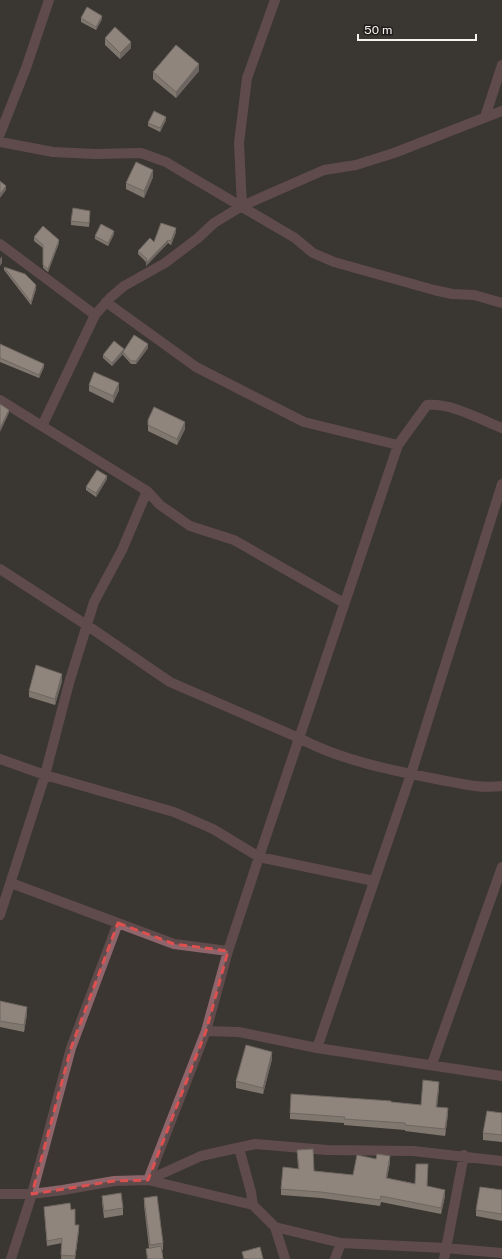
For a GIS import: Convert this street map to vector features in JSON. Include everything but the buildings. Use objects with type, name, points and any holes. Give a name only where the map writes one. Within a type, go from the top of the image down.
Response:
[{"type":"street","points":[[0,134],[33,50],[49,0]]},
{"type":"street","points":[[242,206],[238,143],[247,78],[275,0]]},
{"type":"street","points":[[485,117],[502,65]]},
{"type":"street","points":[[42,426],[95,315],[106,302],[124,286],[165,263],[198,238],[214,223],[242,206],[324,170],[356,165],[394,153],[502,111]]},
{"type":"street","points":[[0,142],[53,152],[95,154],[141,153],[166,162],[295,238],[313,253],[334,262],[434,290],[452,294],[474,295],[502,303]]},
{"type":"street","points":[[0,244],[95,315]]},
{"type":"street","points":[[106,302],[196,367],[304,422],[398,445]]},
{"type":"street","points":[[0,400],[146,491],[160,505],[190,526],[234,540],[344,603]]},
{"type":"street","points":[[148,1180],[206,1031],[228,951],[398,445],[427,405],[438,404],[479,418],[502,428]]},
{"type":"street","points":[[317,1048],[410,774],[502,484]]},
{"type":"street","points":[[0,915],[45,775],[68,683],[88,626],[94,602],[122,550],[146,491]]},
{"type":"street","points":[[0,569],[88,626],[170,682],[299,738],[314,746],[381,768],[486,788],[502,786]]},
{"type":"street","points":[[0,759],[45,775],[174,812],[213,829],[259,857],[374,881]]},
{"type":"street","points":[[432,1064],[498,894],[502,867]]},
{"type":"street","points":[[11,883],[174,944],[228,951]]},
{"type":"street","points":[[11,1259],[32,1194],[71,1048],[118,923]]},
{"type":"street","points":[[206,1031],[240,1032],[317,1048],[432,1064],[502,1076]]},
{"type":"street","points":[[148,1180],[201,1156],[255,1144],[327,1150],[413,1151],[502,1161]]},
{"type":"street","points":[[239,1148],[253,1205]]},
{"type":"street","points":[[444,1259],[464,1156]]},
{"type":"street","points":[[0,1194],[32,1194],[114,1181],[148,1180],[253,1205],[275,1227],[285,1259]]},
{"type":"street","points":[[275,1227],[341,1243],[445,1248],[502,1253]]},
{"type":"street","points":[[335,1259],[341,1243]]},
{"type":"highlighted area","points":[[118,923],[174,944],[228,951],[206,1031],[148,1180],[114,1181],[32,1194],[71,1048]]}]
